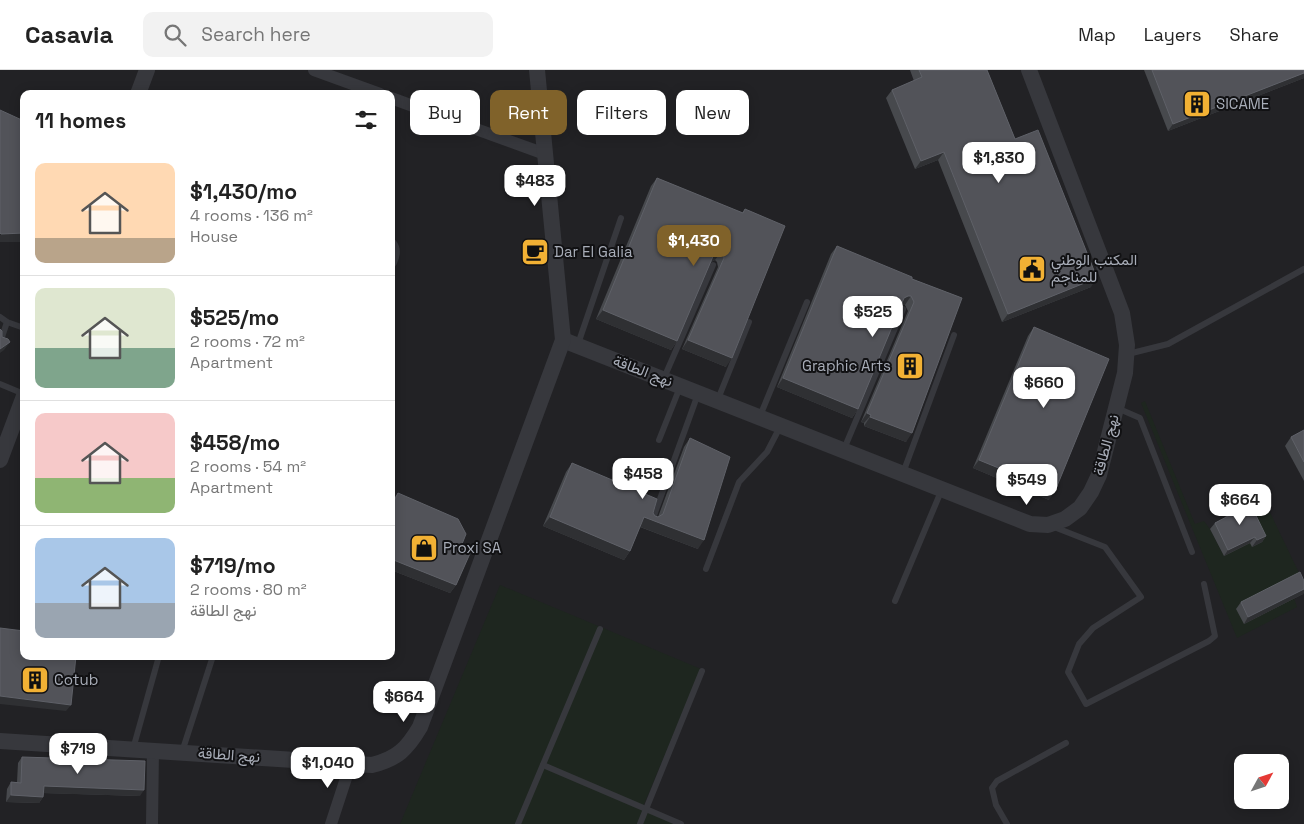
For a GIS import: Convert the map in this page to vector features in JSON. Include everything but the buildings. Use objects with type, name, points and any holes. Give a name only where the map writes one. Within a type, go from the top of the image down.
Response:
[{"type":"street","points":[[140,90],[147,70]]},
{"type":"street","points":[[314,70],[369,90]]},
{"type":"street","points":[[536,70],[570,343]]},
{"type":"street","name":"نهج الطاقة","points":[[0,741],[372,765],[386,762],[398,755],[410,744],[420,727],[570,343],[1030,524],[1048,525],[1065,519],[1080,508],[1091,492],[1099,475],[1125,373],[1127,345],[1122,313],[1029,70]]},
{"type":"street","points":[[395,99],[545,154]]},
{"type":"street","points":[[0,460],[20,415]]},
{"type":"street","points":[[152,824],[153,750]]},
{"type":"street","points":[[332,824],[351,763]]},
{"type":"lane","points":[[570,343],[621,218]]},
{"type":"lane","points":[[664,379],[713,265]]},
{"type":"lane","points":[[1126,354],[1168,344],[1304,269]]},
{"type":"lane","points":[[760,418],[807,302]]},
{"type":"lane","points":[[843,450],[903,309]]},
{"type":"lane","points":[[0,317],[20,327]]},
{"type":"lane","points":[[0,343],[7,322]]},
{"type":"lane","points":[[717,401],[749,322]]},
{"type":"lane","points":[[903,474],[954,335]]},
{"type":"lane","points":[[0,384],[20,393]]},
{"type":"lane","points":[[659,440],[680,386]]},
{"type":"lane","points":[[652,521],[698,393]]},
{"type":"lane","points":[[1116,407],[1140,418],[1192,552]]},
{"type":"lane","points":[[706,569],[739,482],[767,452],[781,426]]},
{"type":"lane","points":[[895,601],[942,489]]},
{"type":"lane","points":[[1048,525],[1105,547],[1141,597],[1093,628],[1079,644],[1068,672],[1086,704],[1209,641],[1215,636],[1204,584]]},
{"type":"lane","points":[[518,824],[600,629]]},
{"type":"lane","points":[[133,749],[158,660]]},
{"type":"lane","points":[[182,752],[212,660]]},
{"type":"lane","points":[[640,824],[702,671]]},
{"type":"lane","points":[[1007,824],[996,806],[992,788],[997,781],[1066,743]]},
{"type":"lane","points":[[543,766],[681,824]]},
{"type":"shaded area","points":[[0,70],[1304,70],[1304,824],[0,824]]},
{"type":"shaded area","points":[[1145,401],[1195,524],[1204,521],[1224,556],[1245,509],[1264,500],[1302,579],[1243,624],[1294,598],[1297,607],[1237,638],[1141,403]]},
{"type":"shaded area","points":[[500,585],[701,669],[642,809],[676,824],[400,824]]},
{"type":"place","name":"SICAME","points":[[1197,104]]},
{"type":"place","name":"Dar El Galia","points":[[535,252]]},
{"type":"place","name":"المكتب الوطني للمناجم","points":[[1032,269]]},
{"type":"place","name":"Graphic Arts","points":[[910,366]]},
{"type":"place","name":"Proxi SA","points":[[424,548]]},
{"type":"place","name":"Cotub","points":[[35,680]]}]
